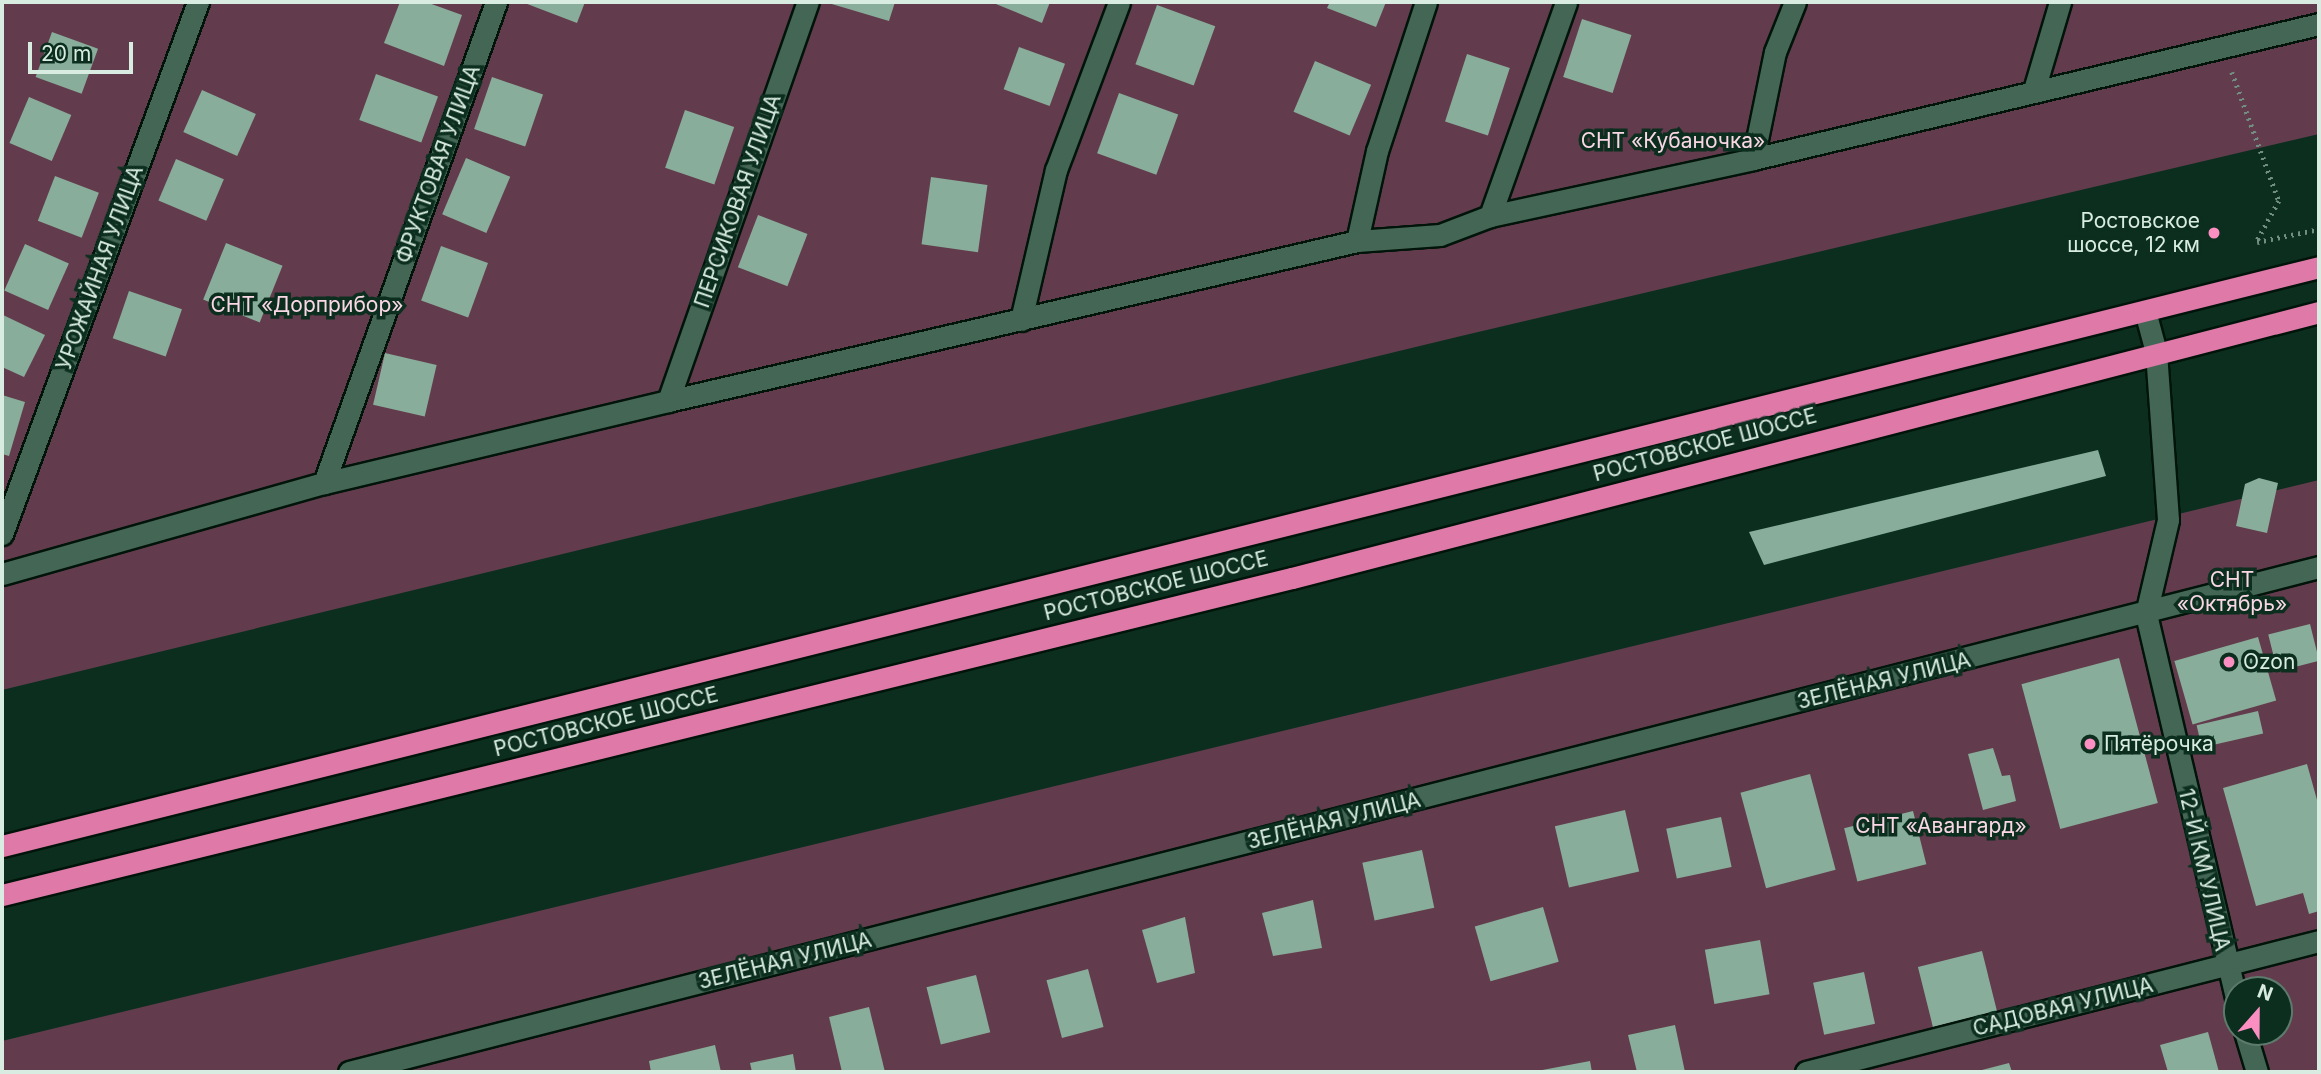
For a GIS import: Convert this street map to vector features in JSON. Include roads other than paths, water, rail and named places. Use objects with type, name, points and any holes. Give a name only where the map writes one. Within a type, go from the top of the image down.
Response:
[{"type":"highway","name":"РОСТОВСКОЕ ШОССЕ","points":[[2,846],[2319,267]]},
{"type":"highway","name":"РОСТОВСКОЕ ШОССЕ","points":[[2,895],[1292,578],[2156,352],[2319,312]]},
{"type":"street","name":"УРОЖАЙНАЯ УЛИЦА","points":[[2,534],[198,2]]},
{"type":"street","name":"ФРУКТОВАЯ УЛИЦА","points":[[324,484],[496,2]]},
{"type":"street","name":"ПЕРСИКОВАЯ УЛИЦА","points":[[668,401],[808,2]]},
{"type":"street","points":[[1021,320],[1056,170],[1119,2]]},
{"type":"street","points":[[1357,241],[1377,151],[1426,2]]},
{"type":"street","points":[[1490,216],[1566,2]]},
{"type":"street","points":[[1752,159],[1776,52],[1795,2]]},
{"type":"street","points":[[2034,90],[2060,2]]},
{"type":"street","points":[[2,574],[324,484],[668,401],[1357,241],[1440,234],[1490,216],[1752,159],[2319,24]]},
{"type":"street","points":[[2145,311],[2156,352],[2168,520],[2146,614]]},
{"type":"street","name":"ЗЕЛЁНАЯ УЛИЦА","points":[[349,1072],[2146,614],[2319,567]]},
{"type":"street","name":"12-Й КМ УЛИЦА","points":[[2146,614],[2229,976]]},
{"type":"street","name":"САДОВАЯ УЛИЦА","points":[[1806,1072],[2319,941]]},
{"type":"street","points":[[2249,1046],[2257,1072]]},
{"type":"place","name":"Ростовское шоссе, 12 км","points":[[2214,233]]},
{"type":"place","name":"Ozon","points":[[2229,662]]},
{"type":"place","name":"Пятёрочка","points":[[2090,744]]},
{"type":"park label","name":"СНТ «Кубаночка»","points":[[1673,141]]},
{"type":"park label","name":"СНТ «Дорприбор»","points":[[307,305]]},
{"type":"park label","name":"СНТ «Октябрь»","points":[[2232,592]]},
{"type":"park label","name":"СНТ «Авангард»","points":[[1941,826]]}]
